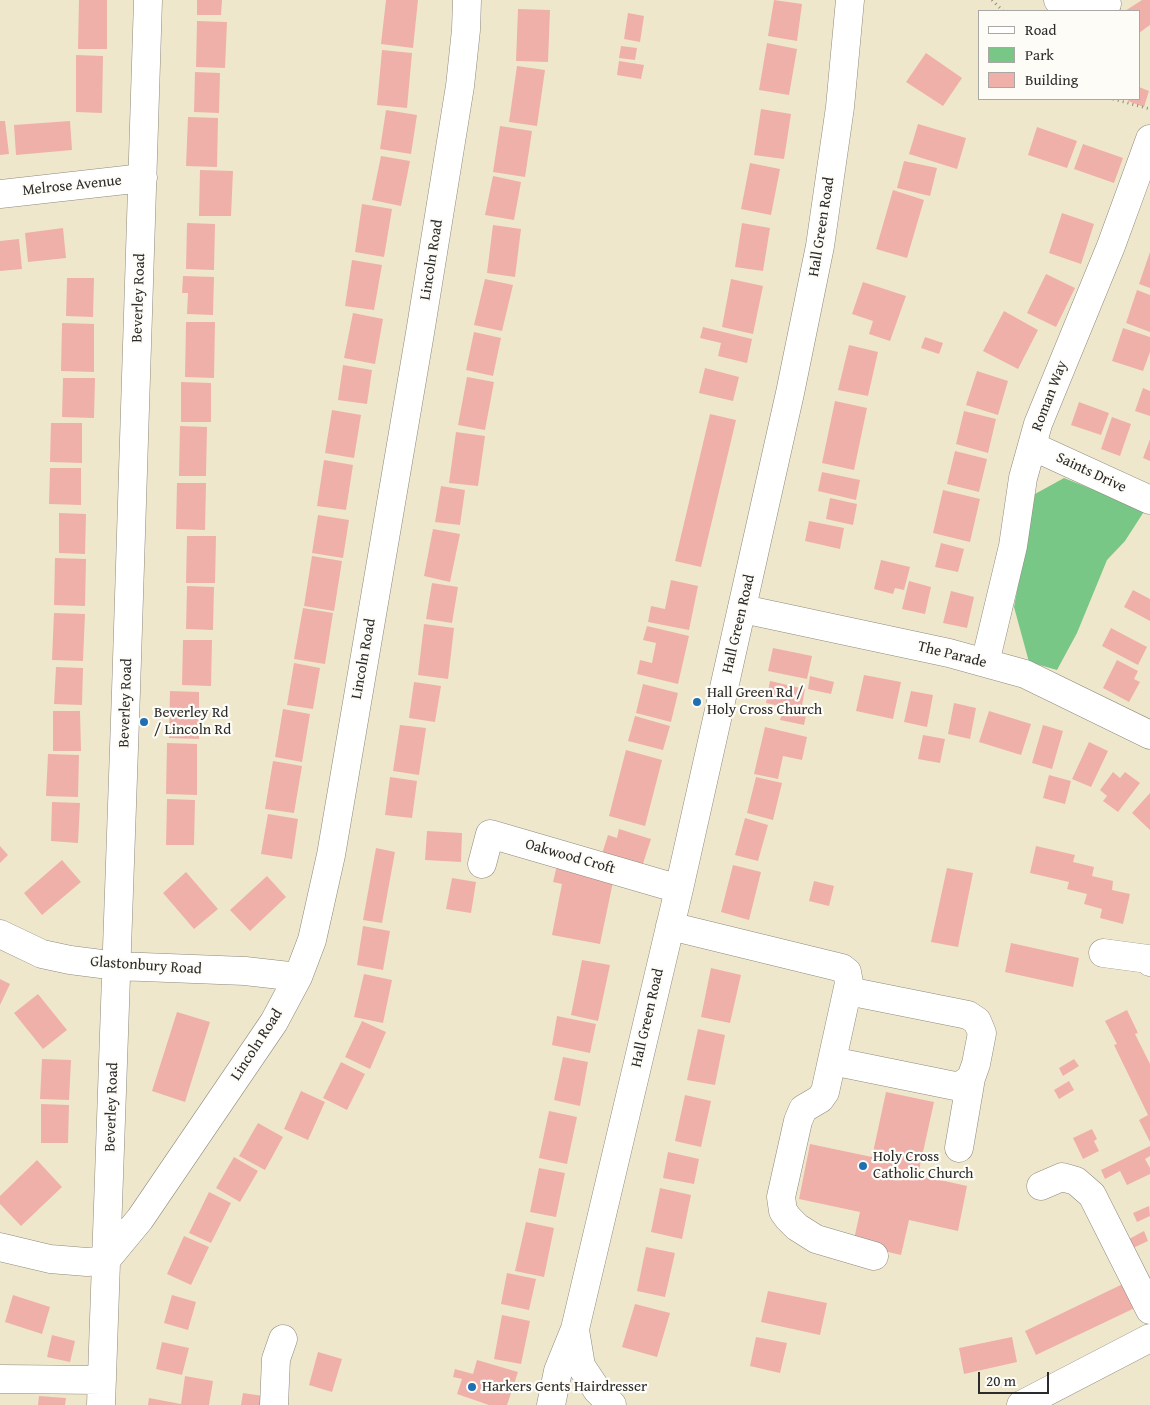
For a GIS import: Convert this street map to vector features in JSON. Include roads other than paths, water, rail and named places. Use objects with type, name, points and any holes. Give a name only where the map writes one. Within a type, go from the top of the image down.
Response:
[{"type":"street","name":"Beverley Road","points":[[101,1392],[117,966],[148,0]]},
{"type":"street","name":"Lincoln Road","points":[[106,1260],[140,1218],[274,1022],[298,977],[312,940],[331,855],[419,343],[459,96],[467,0]]},
{"type":"street","name":"Hall Green Road","points":[[551,1405],[558,1371],[575,1329],[679,889],[790,393],[820,246],[840,107],[850,0]]},
{"type":"street","points":[[1058,0],[1068,5],[1094,6],[1107,4]]},
{"type":"street","name":"Roman Way","points":[[985,663],[1013,546],[1023,478],[1038,424],[1111,246],[1150,139]]},
{"type":"street","name":"Melrose Avenue","points":[[0,194],[143,178]]},
{"type":"street","name":"Saints Drive","points":[[1032,446],[1150,500]]},
{"type":"street","name":"The Parade","points":[[743,609],[950,653],[1025,674],[1150,735]]},
{"type":"street","name":"Oakwood Croft","points":[[482,864],[490,834],[679,889]]},
{"type":"street","points":[[670,926],[842,968],[847,972],[848,991],[825,1092],[820,1099],[803,1109],[798,1121],[781,1197],[783,1211],[797,1227],[816,1239],[874,1256]]},
{"type":"street","name":"Glastonbury Road","points":[[0,934],[42,954],[70,960],[117,966],[245,971],[298,977]]},
{"type":"street","points":[[1103,954],[1148,959],[1150,962]]},
{"type":"street","points":[[848,991],[968,1014],[977,1021],[982,1033],[976,1064],[971,1078],[959,1148]]},
{"type":"street","points":[[832,1061],[955,1086],[964,1084],[971,1078]]},
{"type":"street","points":[[1041,1186],[1062,1178],[1076,1181],[1092,1195],[1150,1310]]},
{"type":"street","points":[[0,1247],[50,1259],[87,1262],[106,1260]]},
{"type":"street","name":"Hall Green Road","points":[[575,1329],[581,1366],[597,1390],[612,1405]]},
{"type":"street","points":[[1021,1405],[1150,1338]]},
{"type":"street","points":[[274,1405],[276,1359],[283,1339]]},
{"type":"street","points":[[0,1379],[101,1392]]},
{"type":"place","name":"Hall Green Rd / Holy Cross Church","points":[[697,702]]},
{"type":"place","name":"Beverley Rd / Lincoln Rd","points":[[144,722]]},
{"type":"place","name":"Holy Cross Catholic Church","points":[[863,1166]]},
{"type":"place","name":"Harkers Gents Hairdresser","points":[[472,1387]]}]
